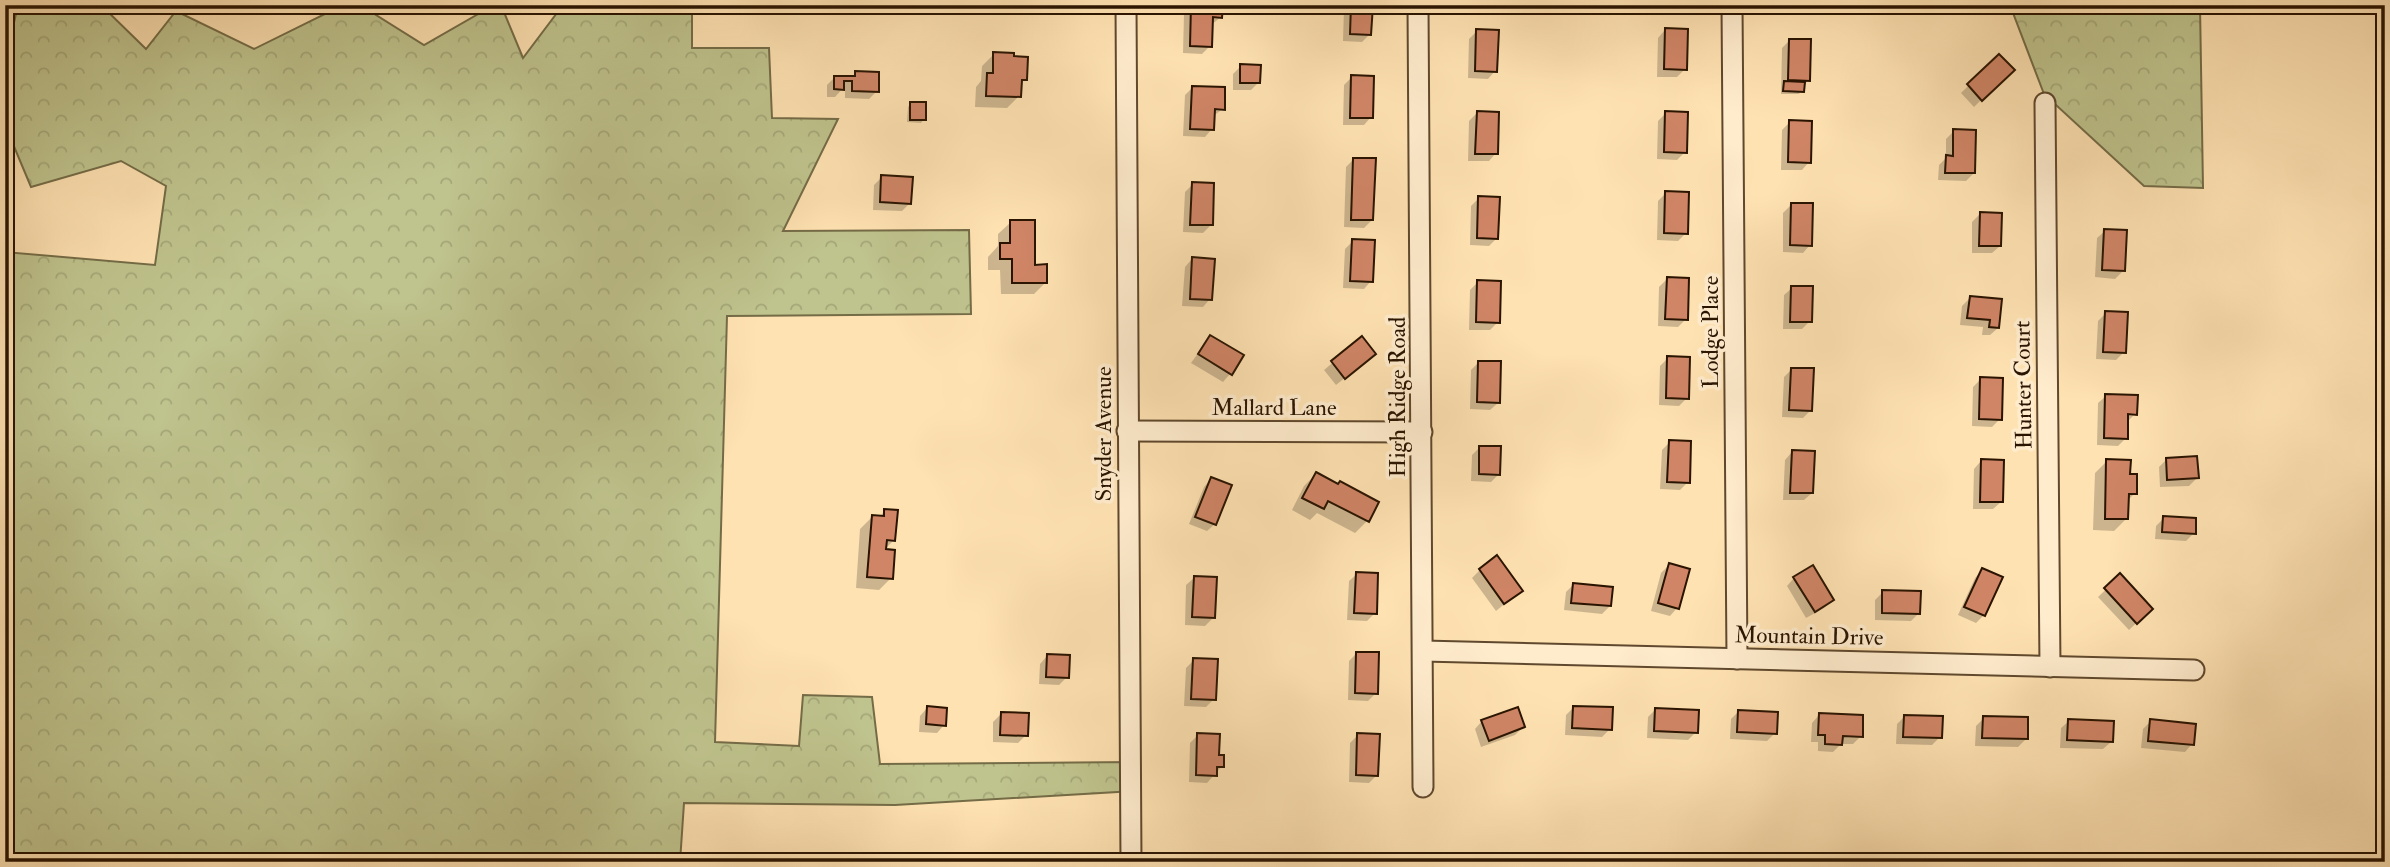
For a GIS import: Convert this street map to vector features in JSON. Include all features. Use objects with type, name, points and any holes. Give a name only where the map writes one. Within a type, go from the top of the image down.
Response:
[{"type":"street","name":"Snyder Avenue","points":[[1126,5],[1130,862]]},
{"type":"street","name":"High Ridge Road","points":[[1418,5],[1423,788]]},
{"type":"street","name":"Lodge Place","points":[[1732,5],[1737,659]]},
{"type":"street","name":"Hunter Court","points":[[2045,103],[2050,667]]},
{"type":"street","name":"Mallard Lane","points":[[1127,430],[1422,432]]},
{"type":"street","name":"Mountain Drive","points":[[1423,651],[2194,670]]},
{"type":"green space","points":[[18,5],[101,5],[146,49],[176,11],[254,49],[343,5],[360,5],[424,45],[494,5],[501,5],[523,58],[563,5],[692,5],[692,48],[769,48],[772,118],[838,119],[783,231],[969,230],[971,314],[727,316],[715,742],[799,746],[803,695],[872,697],[880,764],[1133,762],[1134,791],[895,805],[684,803],[680,862],[5,862],[5,252],[155,265],[166,186],[121,161],[31,187],[5,125],[5,62]]},
{"type":"green space","points":[[2010,5],[2200,5],[2203,188],[2144,186],[2044,94]]},
{"type":"building","points":[[1191,5],[1223,5],[1222,18],[1213,17],[1212,47],[1190,46]]},
{"type":"building","points":[[1351,5],[1373,5],[1371,35],[1350,34]]},
{"type":"building","points":[[1665,28],[1688,29],[1687,70],[1664,69]]},
{"type":"building","points":[[1476,29],[1499,30],[1497,72],[1475,71]]},
{"type":"building","points":[[1789,39],[1811,39],[1810,81],[1788,80]]},
{"type":"building","points":[[993,52],[1028,57],[1027,80],[1022,80],[1021,97],[986,96],[987,73],[993,73]]},
{"type":"building","points":[[1999,54],[2015,70],[1982,101],[1967,84]]},
{"type":"building","points":[[1240,64],[1261,65],[1260,83],[1240,83]]},
{"type":"building","points":[[855,71],[879,72],[879,92],[852,91],[852,81],[844,81],[844,90],[834,89],[834,76],[855,76]]},
{"type":"building","points":[[1351,75],[1374,76],[1373,118],[1350,118]]},
{"type":"building","points":[[1784,81],[1805,82],[1804,92],[1783,91]]},
{"type":"building","points":[[1192,86],[1225,87],[1225,110],[1215,109],[1214,130],[1190,129]]},
{"type":"building","points":[[910,102],[926,102],[926,120],[910,120]]},
{"type":"building","points":[[1477,111],[1499,112],[1498,154],[1475,154]]},
{"type":"building","points":[[1665,111],[1688,112],[1687,153],[1664,152]]},
{"type":"building","points":[[1789,120],[1812,121],[1811,163],[1788,162]]},
{"type":"building","points":[[1953,129],[1976,130],[1975,173],[1945,173],[1946,155],[1953,156]]},
{"type":"building","points":[[1353,158],[1376,158],[1373,220],[1351,220]]},
{"type":"building","points":[[881,175],[913,177],[911,204],[880,202]]},
{"type":"building","points":[[1192,182],[1214,183],[1213,225],[1190,225]]},
{"type":"building","points":[[1665,191],[1689,192],[1688,234],[1664,233]]},
{"type":"building","points":[[1478,196],[1500,197],[1498,239],[1477,238]]},
{"type":"building","points":[[1791,203],[1813,203],[1812,246],[1790,245]]},
{"type":"building","points":[[1980,212],[2002,213],[2001,246],[1979,246]]},
{"type":"building","points":[[1010,220],[1035,220],[1035,265],[1047,264],[1047,283],[1012,283],[1012,259],[1000,259],[1000,243],[1010,243]]},
{"type":"building","points":[[2104,229],[2127,230],[2125,271],[2102,270]]},
{"type":"building","points":[[1352,239],[1375,240],[1373,282],[1350,281]]},
{"type":"building","points":[[1192,257],[1215,259],[1212,300],[1190,299]]},
{"type":"building","points":[[1667,277],[1689,278],[1688,320],[1665,319]]},
{"type":"building","points":[[1477,280],[1501,281],[1500,323],[1476,322]]},
{"type":"building","points":[[1791,286],[1813,286],[1812,322],[1790,322]]},
{"type":"building","points":[[1970,296],[2002,299],[1999,328],[1989,327],[1990,320],[1967,318]]},
{"type":"building","points":[[2105,311],[2128,312],[2126,353],[2103,352]]},
{"type":"building","points":[[1210,335],[1244,355],[1232,375],[1198,354]]},
{"type":"building","points":[[1362,336],[1376,354],[1345,379],[1331,361]]},
{"type":"building","points":[[1667,356],[1690,357],[1689,399],[1666,398]]},
{"type":"building","points":[[1478,361],[1501,361],[1500,403],[1477,402]]},
{"type":"building","points":[[1791,368],[1814,368],[1812,411],[1789,410]]},
{"type":"building","points":[[1980,377],[2003,378],[2002,420],[1979,419]]},
{"type":"building","points":[[2105,394],[2138,395],[2137,415],[2128,414],[2128,439],[2104,438]]},
{"type":"building","points":[[1669,440],[1691,441],[1690,483],[1667,482]]},
{"type":"building","points":[[1479,446],[1501,446],[1500,475],[1479,474]]},
{"type":"building","points":[[1792,450],[1815,451],[1813,493],[1790,493]]},
{"type":"building","points":[[2197,456],[2199,478],[2167,480],[2166,458]]},
{"type":"building","points":[[1981,459],[2004,460],[2003,502],[1980,502]]},
{"type":"building","points":[[2106,459],[2131,460],[2130,474],[2137,474],[2137,494],[2129,494],[2128,519],[2105,519]]},
{"type":"building","points":[[1316,472],[1338,484],[1340,481],[1379,502],[1369,522],[1328,501],[1324,509],[1302,498]]},
{"type":"building","points":[[1211,477],[1232,485],[1216,525],[1195,517]]},
{"type":"building","points":[[884,509],[898,510],[895,541],[887,540],[886,549],[895,550],[893,579],[867,577],[872,515],[884,516]]},
{"type":"building","points":[[2163,516],[2196,518],[2196,534],[2162,532]]},
{"type":"building","points":[[1497,555],[1523,591],[1504,604],[1479,569]]},
{"type":"building","points":[[1669,563],[1690,569],[1679,609],[1658,603]]},
{"type":"building","points":[[1813,565],[1834,600],[1815,612],[1793,577]]},
{"type":"building","points":[[1982,568],[2003,577],[1985,616],[1964,607]]},
{"type":"building","points":[[1356,572],[1378,573],[1377,614],[1354,613]]},
{"type":"building","points":[[2120,573],[2153,609],[2137,624],[2104,588]]},
{"type":"building","points":[[1194,576],[1217,577],[1215,618],[1192,617]]},
{"type":"building","points":[[1573,583],[1613,587],[1611,606],[1571,603]]},
{"type":"building","points":[[1882,590],[1921,591],[1920,614],[1882,613]]},
{"type":"building","points":[[1356,652],[1379,652],[1378,694],[1355,693]]},
{"type":"building","points":[[1047,654],[1070,655],[1069,678],[1046,677]]},
{"type":"building","points":[[1193,658],[1218,659],[1216,700],[1191,699]]},
{"type":"building","points":[[927,706],[947,708],[946,726],[926,724]]},
{"type":"building","points":[[1573,706],[1613,707],[1612,730],[1572,728]]},
{"type":"building","points":[[1518,707],[1525,727],[1489,741],[1481,720]]},
{"type":"building","points":[[1655,708],[1699,710],[1698,733],[1654,731]]},
{"type":"building","points":[[1738,710],[1778,712],[1777,734],[1737,732]]},
{"type":"building","points":[[1001,712],[1029,713],[1028,736],[1000,735]]},
{"type":"building","points":[[1819,713],[1863,715],[1863,737],[1843,736],[1842,745],[1825,744],[1825,735],[1818,735]]},
{"type":"building","points":[[1904,715],[1943,716],[1942,738],[1903,737]]},
{"type":"building","points":[[1983,716],[2028,717],[2028,739],[1982,738]]},
{"type":"building","points":[[2068,719],[2114,721],[2113,742],[2067,740]]},
{"type":"building","points":[[2150,719],[2196,724],[2194,745],[2148,741]]},
{"type":"building","points":[[1197,733],[1220,734],[1219,755],[1224,755],[1224,767],[1217,767],[1217,776],[1196,775]]},
{"type":"building","points":[[1357,733],[1380,734],[1378,776],[1356,775]]}]
